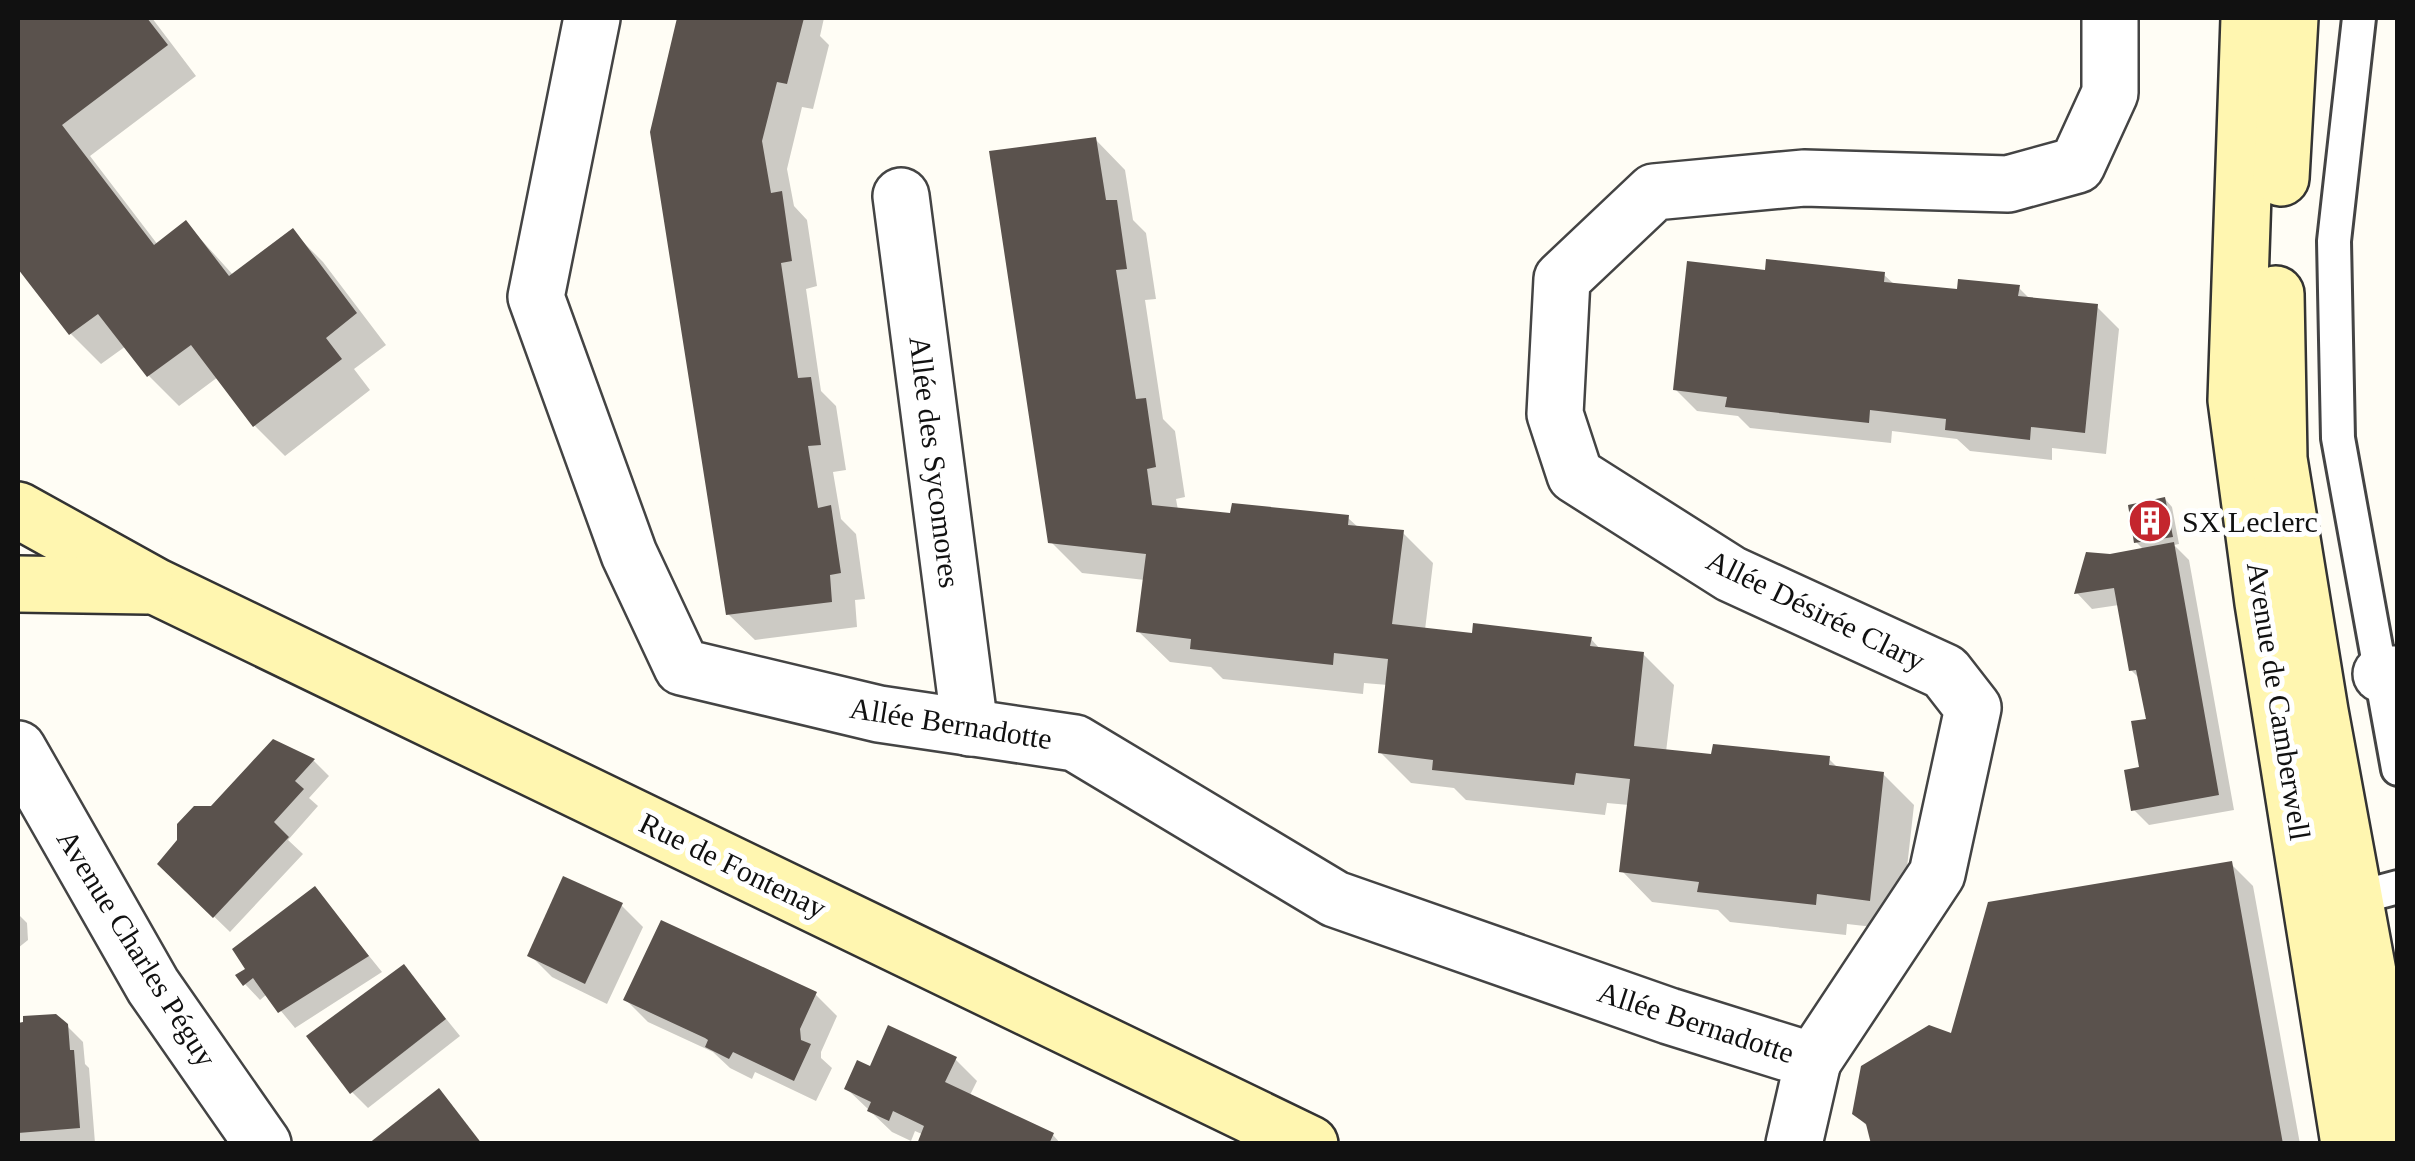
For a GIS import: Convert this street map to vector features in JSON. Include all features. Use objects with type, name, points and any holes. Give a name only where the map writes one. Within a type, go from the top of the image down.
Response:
[{"type":"main road","name":"Avenue de Camberwell","points":[[2250,18],[2236,400],[2262,603],[2348,1144]]},
{"type":"main road","name":"Avenue de Camberwell","points":[[2290,18],[2275,341],[2279,460],[2375,893],[2398,1135]]},
{"type":"main road","name":"Rue de Fontenay","points":[[18,510],[155,586],[1310,1144]]},
{"type":"main road","name":"Rue de Fontenay","points":[[18,584],[155,586]]},
{"type":"street","name":"Allée Bernadotte","points":[[592,18],[536,296],[629,554],[682,667],[878,714],[1075,743],[1335,899],[1669,1016],[1813,1061],[1794,1144]]},
{"type":"street","name":"Allée Désirée Clary","points":[[1813,1061],[1937,874],[1973,708],[1945,672],[1732,574],[1574,475],[1555,414],[1562,279],[1654,192],[1804,178],[2008,184],[2076,165],[2110,93],[2110,18]]},
{"type":"street","name":"Allée des Sycomores","points":[[900,196],[970,728]]},
{"type":"street","name":"Avenue Charles Péguy","points":[[18,748],[153,986],[263,1144]]},
{"type":"lane","points":[[2359,18],[2334,241],[2338,438],[2389,674],[2398,769]]},
{"type":"building","points":[[18,18],[147,18],[168,45],[62,125],[154,245],[186,220],[229,276],[293,228],[357,313],[326,338],[342,359],[253,427],[191,345],[147,377],[98,314],[69,335],[18,269]]},
{"type":"building","points":[[677,18],[804,18],[787,84],[777,82],[762,141],[771,193],[782,191],[792,261],[781,263],[798,378],[811,377],[821,445],[808,446],[818,508],[831,505],[841,573],[830,575],[832,602],[726,615],[650,132]]},
{"type":"building","points":[[1096,137],[1106,200],[1117,200],[1127,269],[1116,270],[1136,399],[1146,398],[1156,467],[1147,469],[1152,505],[1230,513],[1232,503],[1349,515],[1348,525],[1404,530],[1392,624],[1472,633],[1473,623],[1592,637],[1590,646],[1644,652],[1634,746],[1711,754],[1713,744],[1830,756],[1829,765],[1884,772],[1870,901],[1817,894],[1816,905],[1697,892],[1699,882],[1619,872],[1630,779],[1576,773],[1574,785],[1432,770],[1433,760],[1378,753],[1388,659],[1334,653],[1333,665],[1190,649],[1191,639],[1136,632],[1146,554],[1048,543],[989,151]]},
{"type":"building","points":[[1766,259],[1885,272],[1884,282],[1957,289],[1958,279],[2020,285],[2018,296],[2098,304],[2085,433],[2031,427],[2030,440],[1945,430],[1946,419],[1870,410],[1869,423],[1725,407],[1727,397],[1673,390],[1687,261],[1765,270]]},
{"type":"building","name":"SX Leclerc","points":[[2165,497],[2173,537],[2134,543],[2128,505]]},
{"type":"building","points":[[2174,542],[2219,795],[2131,811],[2124,770],[2139,767],[2131,721],[2146,719],[2136,670],[2129,671],[2114,588],[2074,594],[2086,552],[2110,554]]},
{"type":"building","points":[[273,739],[315,759],[295,781],[304,789],[274,822],[289,837],[213,918],[157,864],[177,840],[177,824],[194,806],[211,806]]},
{"type":"building","points":[[2232,861],[2283,1144],[1871,1144],[1866,1124],[1852,1114],[1861,1066],[1929,1025],[1951,1033],[1988,902]]},
{"type":"building","points":[[563,876],[623,903],[585,984],[527,956]]},
{"type":"building","points":[[315,886],[369,956],[278,1013],[253,978],[243,986],[235,975],[245,969],[232,949]]},
{"type":"building","points":[[661,920],[817,992],[800,1029],[801,1040],[811,1044],[794,1081],[733,1052],[729,1059],[705,1047],[705,1038],[623,1000]]},
{"type":"building","points":[[404,964],[446,1019],[350,1094],[306,1036]]},
{"type":"building","points":[[56,1014],[68,1024],[70,1050],[74,1050],[80,1128],[18,1133],[18,1023],[23,1022],[23,1016]]},
{"type":"building","points":[[888,1025],[957,1057],[945,1082],[1054,1133],[1049,1144],[917,1144],[924,1126],[893,1111],[889,1121],[867,1111],[871,1102],[844,1089],[857,1060],[870,1066]]},
{"type":"building","points":[[439,1088],[482,1144],[368,1144]]},
{"type":"place","name":"SX Leclerc","points":[[2150,521]]}]
